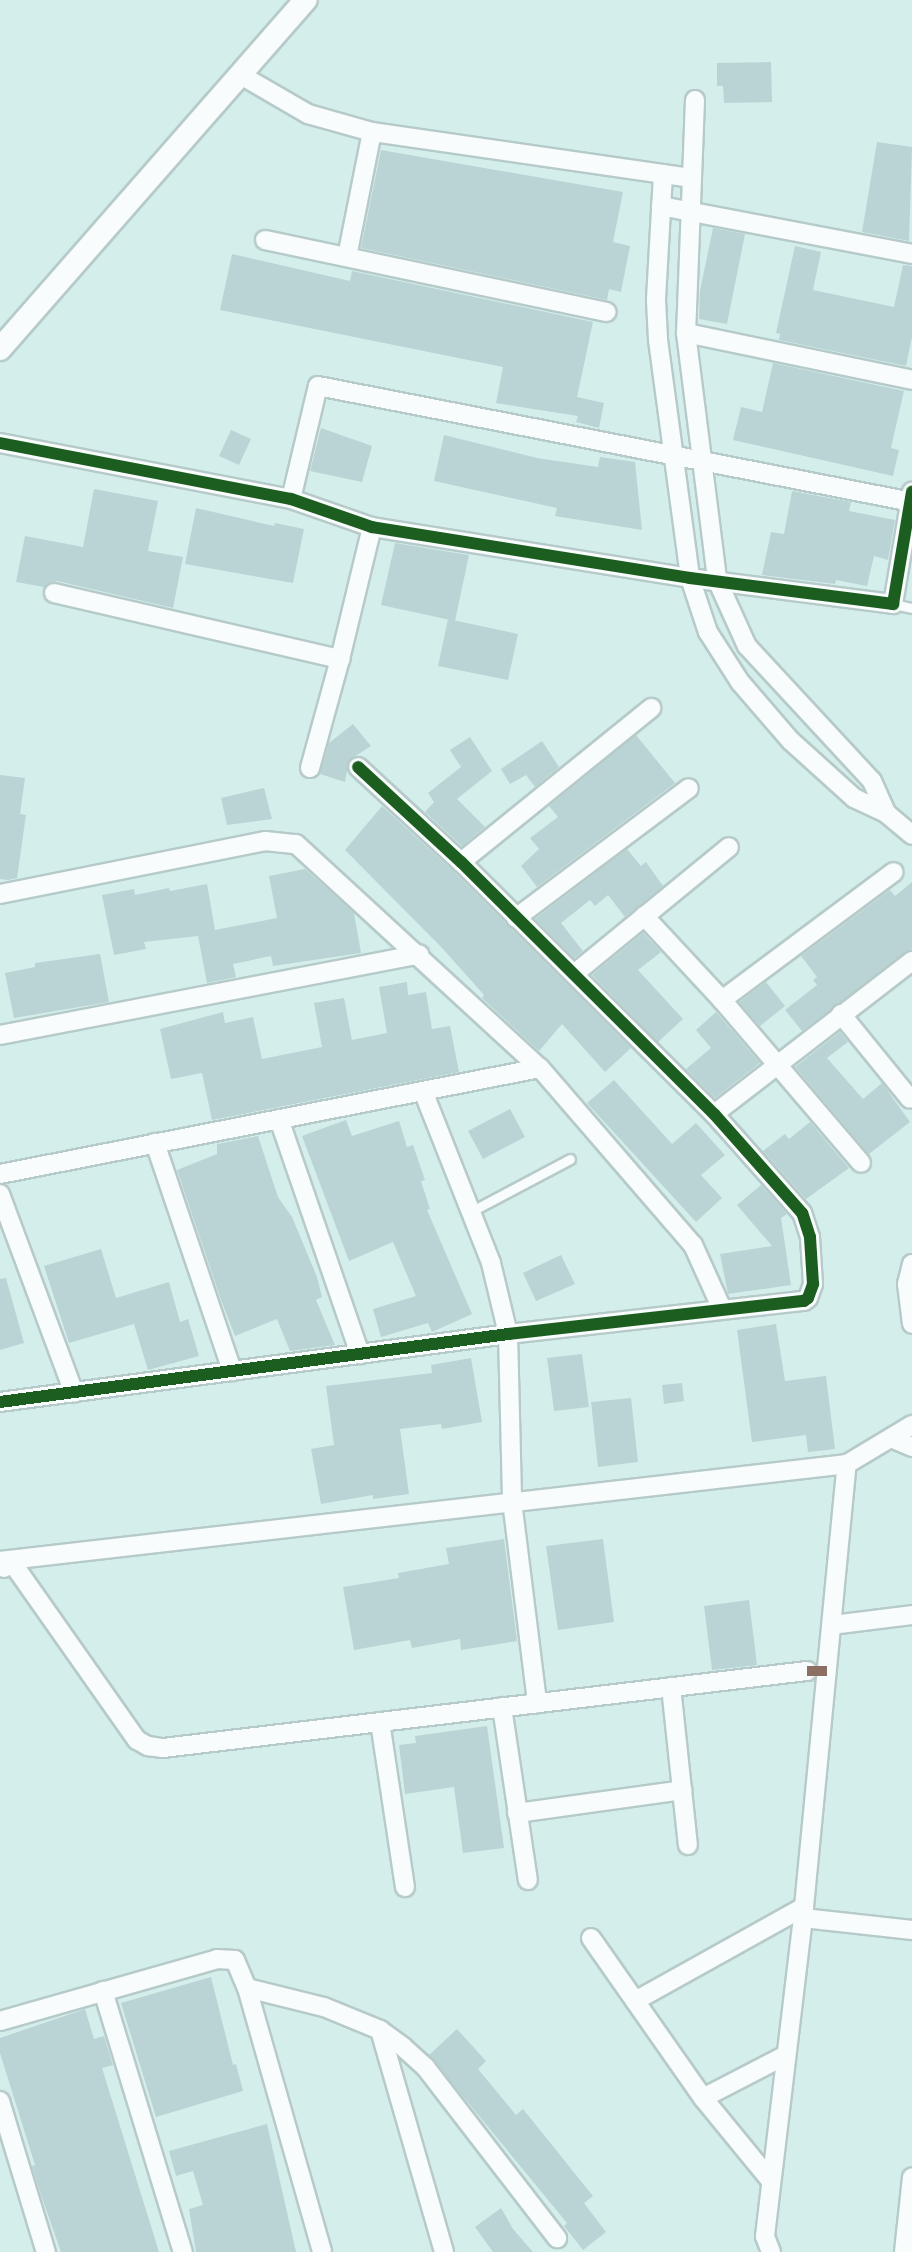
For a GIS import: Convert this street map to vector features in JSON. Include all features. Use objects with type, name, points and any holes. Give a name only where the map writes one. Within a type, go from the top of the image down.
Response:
[{"type":"street","points":[[0,349],[306,0]]},
{"type":"street","points":[[239,74],[308,114],[372,132],[692,178]]},
{"type":"street","points":[[695,100],[686,333],[717,580],[735,626],[747,646],[872,781],[886,813]]},
{"type":"street","points":[[347,257],[372,132]]},
{"type":"street","points":[[663,174],[656,300],[690,578],[708,632],[724,660],[762,710],[854,798],[886,813],[912,835]]},
{"type":"street","points":[[661,206],[912,254]]},
{"type":"street","points":[[265,240],[606,312]]},
{"type":"street","points":[[686,333],[912,380]]},
{"type":"street","points":[[0,443],[291,499],[372,527],[690,578],[893,604],[911,499],[700,463],[318,386],[291,499]]},
{"type":"street","points":[[310,768],[372,527]]},
{"type":"street","points":[[54,593],[340,659]]},
{"type":"street","points":[[461,862],[651,708]]},
{"type":"street","points":[[0,1402],[508,1334],[804,1301],[813,1284],[810,1237],[802,1213],[714,1114],[461,862],[358,767]]},
{"type":"street","points":[[516,918],[689,788]]},
{"type":"street","points":[[0,894],[279,841],[296,844],[540,1068],[693,1245],[722,1309]]},
{"type":"street","points":[[574,974],[729,847]]},
{"type":"street","points":[[722,1000],[894,872]]},
{"type":"street","points":[[644,916],[722,1000],[861,1163]]},
{"type":"street","points":[[0,1035],[419,954]]},
{"type":"street","points":[[714,1114],[912,961]]},
{"type":"street","points":[[841,1014],[910,1099]]},
{"type":"street","points":[[0,1174],[540,1068]]},
{"type":"street","points":[[423,1091],[491,1263],[508,1334],[512,1501],[537,1703]]},
{"type":"street","points":[[279,1119],[360,1354]]},
{"type":"street","points":[[155,1143],[232,1371]]},
{"type":"street","points":[[0,1194],[74,1393]]},
{"type":"street","points":[[912,1264],[907,1284],[912,1324]]},
{"type":"street","points":[[4,1565],[512,1501],[847,1464],[912,1425]]},
{"type":"street","points":[[891,1438],[912,1447]]},
{"type":"street","points":[[771,2252],[765,2236],[803,1913],[847,1464]]},
{"type":"street","points":[[4,1565],[137,1740],[148,1746],[163,1748],[807,1671]]},
{"type":"street","points":[[832,1625],[912,1615]]},
{"type":"street","points":[[671,1687],[688,1845]]},
{"type":"street","points":[[502,1707],[528,1880]]},
{"type":"street","points":[[380,1722],[405,1887]]},
{"type":"street","points":[[517,1813],[682,1790]]},
{"type":"street","points":[[635,2001],[803,1913],[912,1930]]},
{"type":"street","points":[[591,1938],[703,2098],[771,2181]]},
{"type":"street","points":[[0,2021],[228,1958],[235,1960],[247,1988],[322,2252]]},
{"type":"street","points":[[247,1988],[324,2007],[380,2030],[426,2068],[557,2238]]},
{"type":"street","points":[[103,1991],[183,2252]]},
{"type":"street","points":[[380,2030],[444,2252]]},
{"type":"street","points":[[703,2098],[786,2055]]},
{"type":"street","points":[[0,2101],[7,2147],[46,2252]]},
{"type":"street","points":[[904,2252],[912,2177]]},
{"type":"lane","points":[[893,604],[912,608]]},
{"type":"lane","points":[[470,1212],[570,1159]]},
{"type":"building","points":[[771,62],[772,102],[724,103],[723,86],[717,86],[717,63]]},
{"type":"building","points":[[877,142],[912,147],[909,241],[862,232]]},
{"type":"building","points":[[381,150],[623,192],[613,242],[630,246],[621,292],[609,289],[607,300],[361,248]]},
{"type":"building","points":[[713,228],[745,234],[727,324],[699,319],[700,291]]},
{"type":"building","points":[[795,246],[821,252],[813,290],[894,307],[903,265],[912,266],[912,337],[906,366],[779,340],[780,334],[776,333]]},
{"type":"building","points":[[232,254],[350,281],[352,271],[593,322],[577,397],[604,403],[599,428],[576,422],[578,416],[496,403],[503,367],[220,310]]},
{"type":"building","points":[[773,363],[904,391],[891,448],[899,450],[893,476],[733,440],[741,407],[762,412]]},
{"type":"building","points":[[321,428],[372,446],[362,482],[310,471]]},
{"type":"building","points":[[231,430],[251,439],[239,465],[219,456]]},
{"type":"building","points":[[444,435],[537,458],[598,467],[600,457],[635,462],[642,530],[555,516],[557,508],[434,481]]},
{"type":"building","points":[[94,489],[158,501],[148,551],[183,557],[173,608],[57,581],[44,587],[16,582],[25,536],[83,547]]},
{"type":"building","points":[[792,491],[851,502],[849,511],[895,520],[888,560],[874,556],[867,586],[836,580],[835,584],[762,575],[771,532],[784,534]]},
{"type":"building","points":[[196,508],[274,526],[275,523],[304,529],[293,583],[185,564]]},
{"type":"building","points":[[395,543],[469,555],[455,621],[381,605]]},
{"type":"building","points":[[448,619],[518,634],[508,680],[438,666]]},
{"type":"building","points":[[353,724],[371,746],[349,760],[345,782],[320,774],[329,743]]},
{"type":"building","points":[[636,735],[675,783],[537,887],[521,866],[539,849],[530,838],[558,817],[549,806]]},
{"type":"building","points":[[470,737],[492,771],[457,799],[485,827],[462,846],[425,812],[434,802],[428,793],[461,767],[450,750]]},
{"type":"building","points":[[542,741],[559,767],[535,787],[526,775],[510,784],[501,769]]},
{"type":"building","points":[[0,775],[25,778],[20,814],[26,815],[17,878],[8,880],[0,879]]},
{"type":"building","points":[[264,788],[272,819],[227,825],[221,798]]},
{"type":"building","points":[[382,806],[453,871],[631,1048],[605,1072],[562,1024],[539,1051],[482,998],[484,995],[443,949],[345,850]]},
{"type":"building","points":[[627,849],[641,866],[646,862],[663,886],[625,917],[608,895],[595,906],[590,900],[561,923],[583,951],[574,958],[535,919]]},
{"type":"building","points":[[305,869],[354,913],[361,953],[273,966],[271,956],[233,964],[236,977],[207,983],[198,936],[144,942],[146,949],[114,955],[102,895],[134,889],[135,895],[207,884],[215,930],[277,918],[269,876]]},
{"type":"building","points":[[912,882],[912,949],[802,1031],[785,1010],[817,985],[813,980],[817,977],[801,956],[890,890],[895,896]]},
{"type":"building","points":[[643,933],[661,952],[638,970],[683,1019],[658,1042],[592,975]]},
{"type":"building","points":[[100,954],[109,1002],[14,1018],[5,973],[35,967],[35,963]]},
{"type":"building","points":[[407,982],[408,995],[426,992],[432,1029],[450,1026],[459,1072],[212,1120],[202,1073],[171,1079],[160,1029],[223,1012],[225,1023],[253,1017],[262,1059],[322,1047],[314,1003],[344,998],[352,1040],[387,1033],[379,987]]},
{"type":"building","points":[[766,982],[785,1006],[760,1026],[739,1002]]},
{"type":"building","points":[[716,1012],[760,1063],[715,1098],[686,1069],[711,1048],[696,1030]]},
{"type":"building","points":[[840,1032],[848,1042],[827,1058],[863,1099],[882,1083],[910,1122],[869,1154],[795,1067]]},
{"type":"building","points":[[614,1080],[672,1144],[696,1123],[725,1155],[701,1175],[722,1198],[696,1222],[587,1103]]},
{"type":"building","points":[[510,1109],[525,1137],[483,1159],[468,1131]]},
{"type":"building","points":[[346,1120],[352,1136],[399,1121],[407,1147],[413,1145],[425,1180],[421,1181],[430,1209],[427,1210],[472,1314],[432,1332],[428,1323],[381,1337],[373,1309],[416,1296],[393,1242],[349,1261],[302,1136]]},
{"type":"building","points":[[810,1122],[849,1168],[806,1199],[763,1151],[785,1134],[789,1139]]},
{"type":"building","points":[[258,1136],[278,1197],[292,1217],[317,1277],[322,1297],[316,1300],[335,1345],[290,1351],[277,1319],[235,1336],[221,1300],[177,1170],[217,1154],[217,1144]]},
{"type":"building","points":[[761,1185],[787,1214],[781,1218],[791,1285],[728,1294],[720,1254],[772,1246],[737,1205]]},
{"type":"building","points":[[101,1249],[116,1298],[169,1282],[180,1322],[188,1319],[199,1356],[148,1370],[134,1324],[69,1343],[44,1266]]},
{"type":"building","points":[[561,1255],[575,1284],[536,1301],[523,1273]]},
{"type":"building","points":[[6,1278],[24,1343],[0,1350],[0,1279]]},
{"type":"building","points":[[776,1324],[785,1381],[826,1376],[835,1449],[808,1452],[806,1435],[752,1442],[737,1330]]},
{"type":"building","points":[[582,1354],[589,1407],[554,1411],[547,1358]]},
{"type":"building","points":[[471,1358],[482,1422],[442,1429],[441,1424],[400,1429],[409,1494],[373,1499],[373,1495],[321,1504],[311,1449],[334,1445],[326,1386],[432,1373],[431,1365]]},
{"type":"building","points":[[682,1383],[684,1401],[664,1404],[662,1385]]},
{"type":"building","points":[[631,1398],[638,1462],[598,1467],[591,1402]]},
{"type":"building","points":[[504,1539],[517,1641],[461,1650],[460,1639],[412,1648],[410,1640],[354,1650],[343,1587],[399,1578],[398,1573],[449,1564],[446,1548]]},
{"type":"building","points":[[603,1539],[614,1622],[558,1630],[546,1546]]},
{"type":"building","points":[[749,1600],[757,1665],[712,1670],[704,1606]]},
{"type":"building","points":[[487,1726],[504,1848],[463,1853],[454,1787],[405,1794],[399,1745],[416,1743],[415,1736]]},
{"type":"building","points":[[211,1977],[233,2065],[236,2064],[243,2091],[156,2117],[121,2003]]},
{"type":"building","points":[[85,2009],[94,2039],[104,2036],[113,2065],[102,2068],[159,2252],[61,2252],[32,2166],[35,2165],[0,2053],[0,2038]]},
{"type":"building","points":[[457,2029],[486,2061],[478,2069],[516,2115],[523,2109],[593,2196],[584,2203],[606,2232],[583,2250],[564,2226],[567,2223],[429,2055]]},
{"type":"building","points":[[267,2124],[296,2252],[196,2252],[189,2209],[203,2205],[193,2171],[176,2176],[169,2151]]},
{"type":"building","points":[[501,2208],[513,2229],[533,2252],[493,2252],[475,2227]]},
{"type":"marked path","points":[[807,1671],[827,1671]]},
{"type":"cycle path","points":[[0,443],[291,499],[372,527],[690,578],[893,604],[912,492]]},
{"type":"cycle path","points":[[0,1402],[508,1334],[804,1301],[808,1298],[813,1284],[810,1237],[802,1213],[714,1114],[461,862],[358,767]]}]
